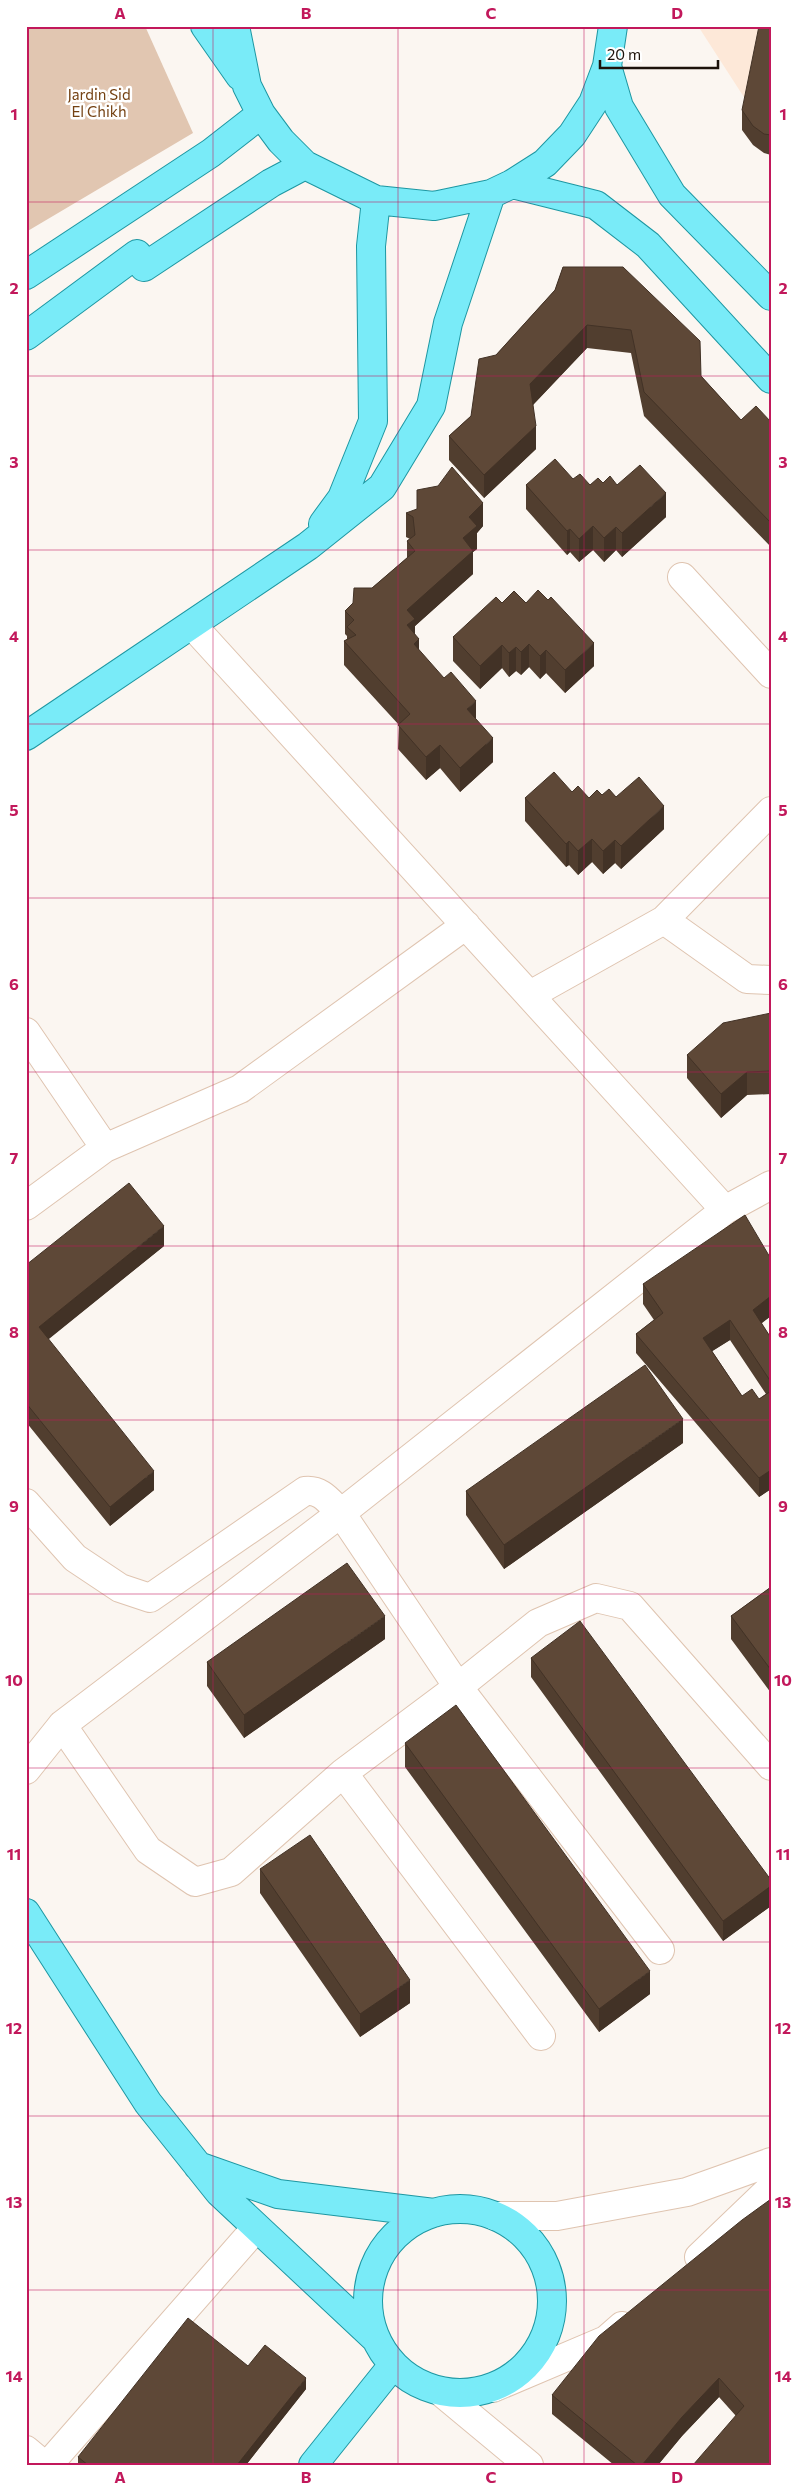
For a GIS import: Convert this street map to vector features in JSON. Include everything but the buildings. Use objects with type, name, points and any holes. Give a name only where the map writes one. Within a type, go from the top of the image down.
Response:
[{"type":"main road","points":[[205,26],[247,86],[261,114],[280,141],[305,164],[376,200],[434,206],[502,189],[545,163],[572,135],[593,103],[607,66],[614,26]]},
{"type":"main road","points":[[235,26],[247,86]]},
{"type":"main road","points":[[607,66],[619,107],[672,194],[771,296]]},
{"type":"main road","points":[[26,275],[211,153],[261,114]]},
{"type":"main road","points":[[26,336],[137,254],[144,268],[271,183],[305,164]]},
{"type":"main road","points":[[502,189],[596,205],[648,245],[771,379]]},
{"type":"main road","points":[[26,736],[308,546],[382,488],[431,406],[448,323],[502,189]]},
{"type":"main road","points":[[308,546],[342,498],[373,421],[371,246],[376,200]]},
{"type":"main road","points":[[26,1913],[148,2103],[198,2166],[219,2192],[376,2339],[393,2365],[415,2382],[441,2392],[468,2394],[493,2388],[520,2371],[540,2347],[550,2318],[551,2286],[536,2250],[521,2232],[495,2216],[464,2209],[434,2212],[278,2194],[198,2166]]},
{"type":"main road","points":[[376,2339],[368,2309],[371,2278],[384,2249],[406,2227],[434,2212]]},
{"type":"main road","points":[[313,2465],[393,2365]]},
{"type":"street","points":[[682,578],[771,674]]},
{"type":"street","points":[[192,625],[725,1210]]},
{"type":"street","points":[[530,994],[664,920],[771,811]]},
{"type":"street","points":[[664,920],[746,979],[771,980]]},
{"type":"street","points":[[26,1206],[105,1148],[240,1089],[466,925]]},
{"type":"street","points":[[26,1032],[105,1148]]},
{"type":"street","points":[[26,1770],[62,1725],[341,1514],[725,1210],[771,1185]]},
{"type":"street","points":[[26,1503],[75,1558],[120,1588],[150,1598],[305,1491],[312,1490],[321,1493],[341,1514],[458,1687],[660,1950]]},
{"type":"street","points":[[62,1725],[148,1850],[195,1882],[231,1872],[343,1773],[458,1687],[538,1623],[596,1598],[630,1606],[771,1766]]},
{"type":"street","points":[[343,1773],[541,2036]]},
{"type":"street","points":[[495,2216],[557,2216],[686,2192],[771,2162]]},
{"type":"street","points":[[679,2275],[723,2236],[771,2188]]},
{"type":"street","points":[[26,2450],[46,2465],[256,2228]]},
{"type":"street","points":[[493,2388],[606,2340],[643,2307]]},
{"type":"street","points":[[441,2392],[529,2465]]},
{"type":"shaded area","points":[[698,26],[771,26],[771,139]]},
{"type":"green space","name":"Jardin Sid El Chikh","points":[[26,26],[145,26],[193,133],[26,232]]}]
